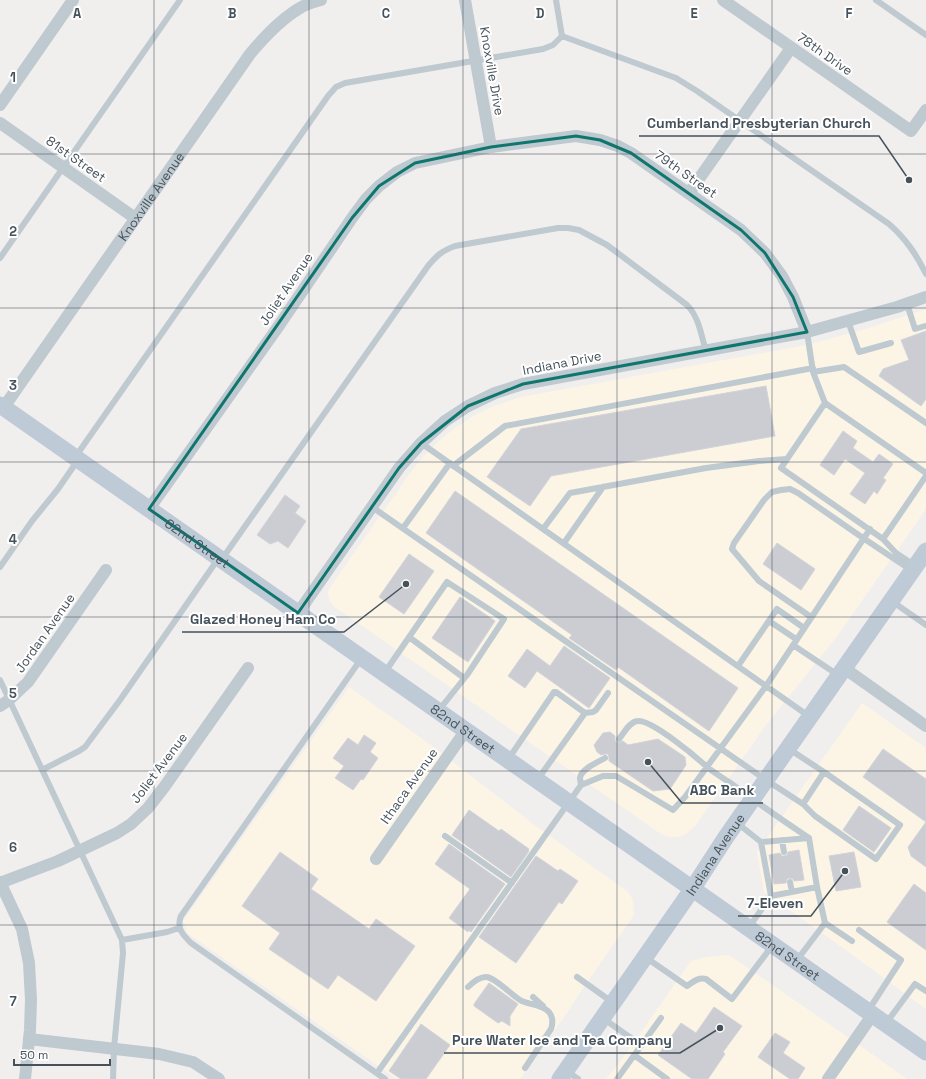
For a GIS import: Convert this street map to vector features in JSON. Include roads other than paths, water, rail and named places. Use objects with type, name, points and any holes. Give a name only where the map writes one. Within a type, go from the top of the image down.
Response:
[{"type":"main road","name":"82nd Street","points":[[1,408],[77,458],[926,1052]]},
{"type":"main road","name":"Indiana Avenue","points":[[568,1076],[602,1018],[693,888],[736,822],[926,551]]},
{"type":"street","points":[[0,105],[73,0]]},
{"type":"street","name":"Knoxville Avenue","points":[[1,408],[250,54],[281,22],[301,7],[321,0]]},
{"type":"street","name":"Knoxville Drive","points":[[465,0],[491,147]]},
{"type":"street","name":"78th Drive","points":[[723,0],[912,131],[926,110]]},
{"type":"street","points":[[689,193],[791,48]]},
{"type":"street","name":"81st Street","points":[[0,123],[135,218]]},
{"type":"street","name":"79th Street","points":[[491,147],[576,136],[600,140],[618,146],[631,153],[741,230],[765,253],[786,283],[807,332]]},
{"type":"street","name":"Joliet Avenue","points":[[149,509],[278,327],[352,218],[378,186],[397,172],[415,163],[491,147]]},
{"type":"street","name":"Indiana Drive","points":[[298,613],[399,468],[421,443],[445,421],[468,406],[495,393],[523,384],[807,332],[898,308],[926,297]]},
{"type":"street","name":"Jordan Avenue","points":[[5,703],[28,682],[106,570]]},
{"type":"street","name":"Joliet Avenue","points":[[0,882],[58,861],[117,833],[131,824],[148,808],[165,786],[248,668]]},
{"type":"street","points":[[841,672],[926,726]]},
{"type":"street","name":"Ithaca Avenue","points":[[376,859],[466,730]]},
{"type":"street","points":[[0,882],[22,929],[29,963],[31,1000],[29,1039],[24,1079]]},
{"type":"street","points":[[828,1079],[876,1016]]},
{"type":"street","points":[[29,1039],[159,1054],[193,1062],[219,1079]]},
{"type":"lane","points":[[0,258],[180,0]]},
{"type":"lane","points":[[556,0],[562,36]]},
{"type":"lane","points":[[876,0],[926,35]]},
{"type":"lane","points":[[0,567],[32,521],[58,489],[77,458],[328,96],[336,88],[346,83],[543,49],[553,45],[562,36]]},
{"type":"lane","points":[[562,36],[676,78],[697,91],[894,229],[908,244],[926,274]]},
{"type":"lane","points":[[42,770],[84,747],[120,700],[423,272],[436,256],[444,250],[455,246],[542,231],[568,228],[579,230],[607,245],[687,305],[693,311],[697,320],[706,351]]},
{"type":"lane","points":[[907,304],[915,329],[925,326]]},
{"type":"lane","points":[[848,321],[859,352],[891,343]]},
{"type":"lane","points":[[807,332],[813,370],[825,403],[926,473]]},
{"type":"lane","points":[[403,528],[452,465],[505,426],[813,370],[844,367],[926,423]]},
{"type":"lane","points":[[825,403],[781,468],[870,529],[914,568]]},
{"type":"lane","points":[[421,443],[810,717]]},
{"type":"lane","points":[[544,529],[570,493],[706,468],[787,459]]},
{"type":"lane","points":[[883,539],[926,476]]},
{"type":"lane","points":[[564,543],[603,487]]},
{"type":"lane","points":[[811,617],[759,581],[732,550],[734,543],[764,500],[772,492],[790,489],[798,493],[864,538],[914,568]]},
{"type":"lane","points":[[372,507],[721,749],[803,804],[815,816],[876,859],[900,825],[788,748]]},
{"type":"lane","points":[[377,1073],[581,785],[603,776],[616,776],[673,810],[685,797],[766,686],[870,529]]},
{"type":"lane","points":[[384,673],[447,582],[504,619],[464,678],[438,711]]},
{"type":"lane","points":[[892,601],[926,625]]},
{"type":"lane","points":[[738,666],[777,609],[804,628]]},
{"type":"lane","points":[[769,621],[796,640]]},
{"type":"lane","points":[[409,637],[464,678]]},
{"type":"lane","points":[[792,645],[841,672]]},
{"type":"lane","points":[[362,658],[181,916],[179,928],[191,943],[385,1079]]},
{"type":"lane","points":[[0,680],[5,703],[42,770],[122,940],[123,953],[114,1048],[113,1079]]},
{"type":"lane","points":[[508,759],[554,692],[586,713],[596,710],[608,693]]},
{"type":"lane","points":[[537,780],[586,713]]},
{"type":"lane","points":[[619,739],[636,720],[654,726],[752,800],[809,838],[817,887],[825,923],[852,941]]},
{"type":"lane","points":[[581,785],[580,778],[583,771],[605,758]]},
{"type":"lane","points":[[803,804],[824,772]]},
{"type":"lane","points":[[736,822],[761,842],[771,896]]},
{"type":"lane","points":[[445,836],[512,883]]},
{"type":"lane","points":[[761,842],[809,838]]},
{"type":"lane","points":[[782,840],[784,852]]},
{"type":"lane","points":[[790,882],[792,892]]},
{"type":"lane","points":[[749,928],[771,896],[817,887]]},
{"type":"lane","points":[[797,961],[825,923]]},
{"type":"lane","points":[[122,940],[167,932],[179,928]]},
{"type":"lane","points":[[859,930],[901,960],[876,1016]]},
{"type":"lane","points":[[645,957],[687,986],[698,979],[706,979],[732,1000],[773,945]]},
{"type":"lane","points":[[468,987],[479,978],[488,977],[527,1004],[547,1010]]},
{"type":"lane","points":[[577,978],[613,1002]]},
{"type":"lane","points":[[876,1016],[915,984],[926,991]]},
{"type":"lane","points":[[525,1068],[553,1024],[552,1016],[533,997]]},
{"type":"lane","points":[[602,1018],[641,1046]]},
{"type":"lane","points":[[617,1079],[661,1018]]},
{"type":"lane","points":[[634,1055],[668,1079]]},
{"type":"place","name":"Cumberland Presbyterian Church","points":[[909,180]]},
{"type":"place","name":"Glazed Honey Ham Co","points":[[406,584]]},
{"type":"place","name":"ABC Bank","points":[[648,762]]},
{"type":"place","name":"7-Eleven","points":[[845,871]]},
{"type":"place","name":"Pure Water Ice and Tea Company","points":[[720,1028]]}]
